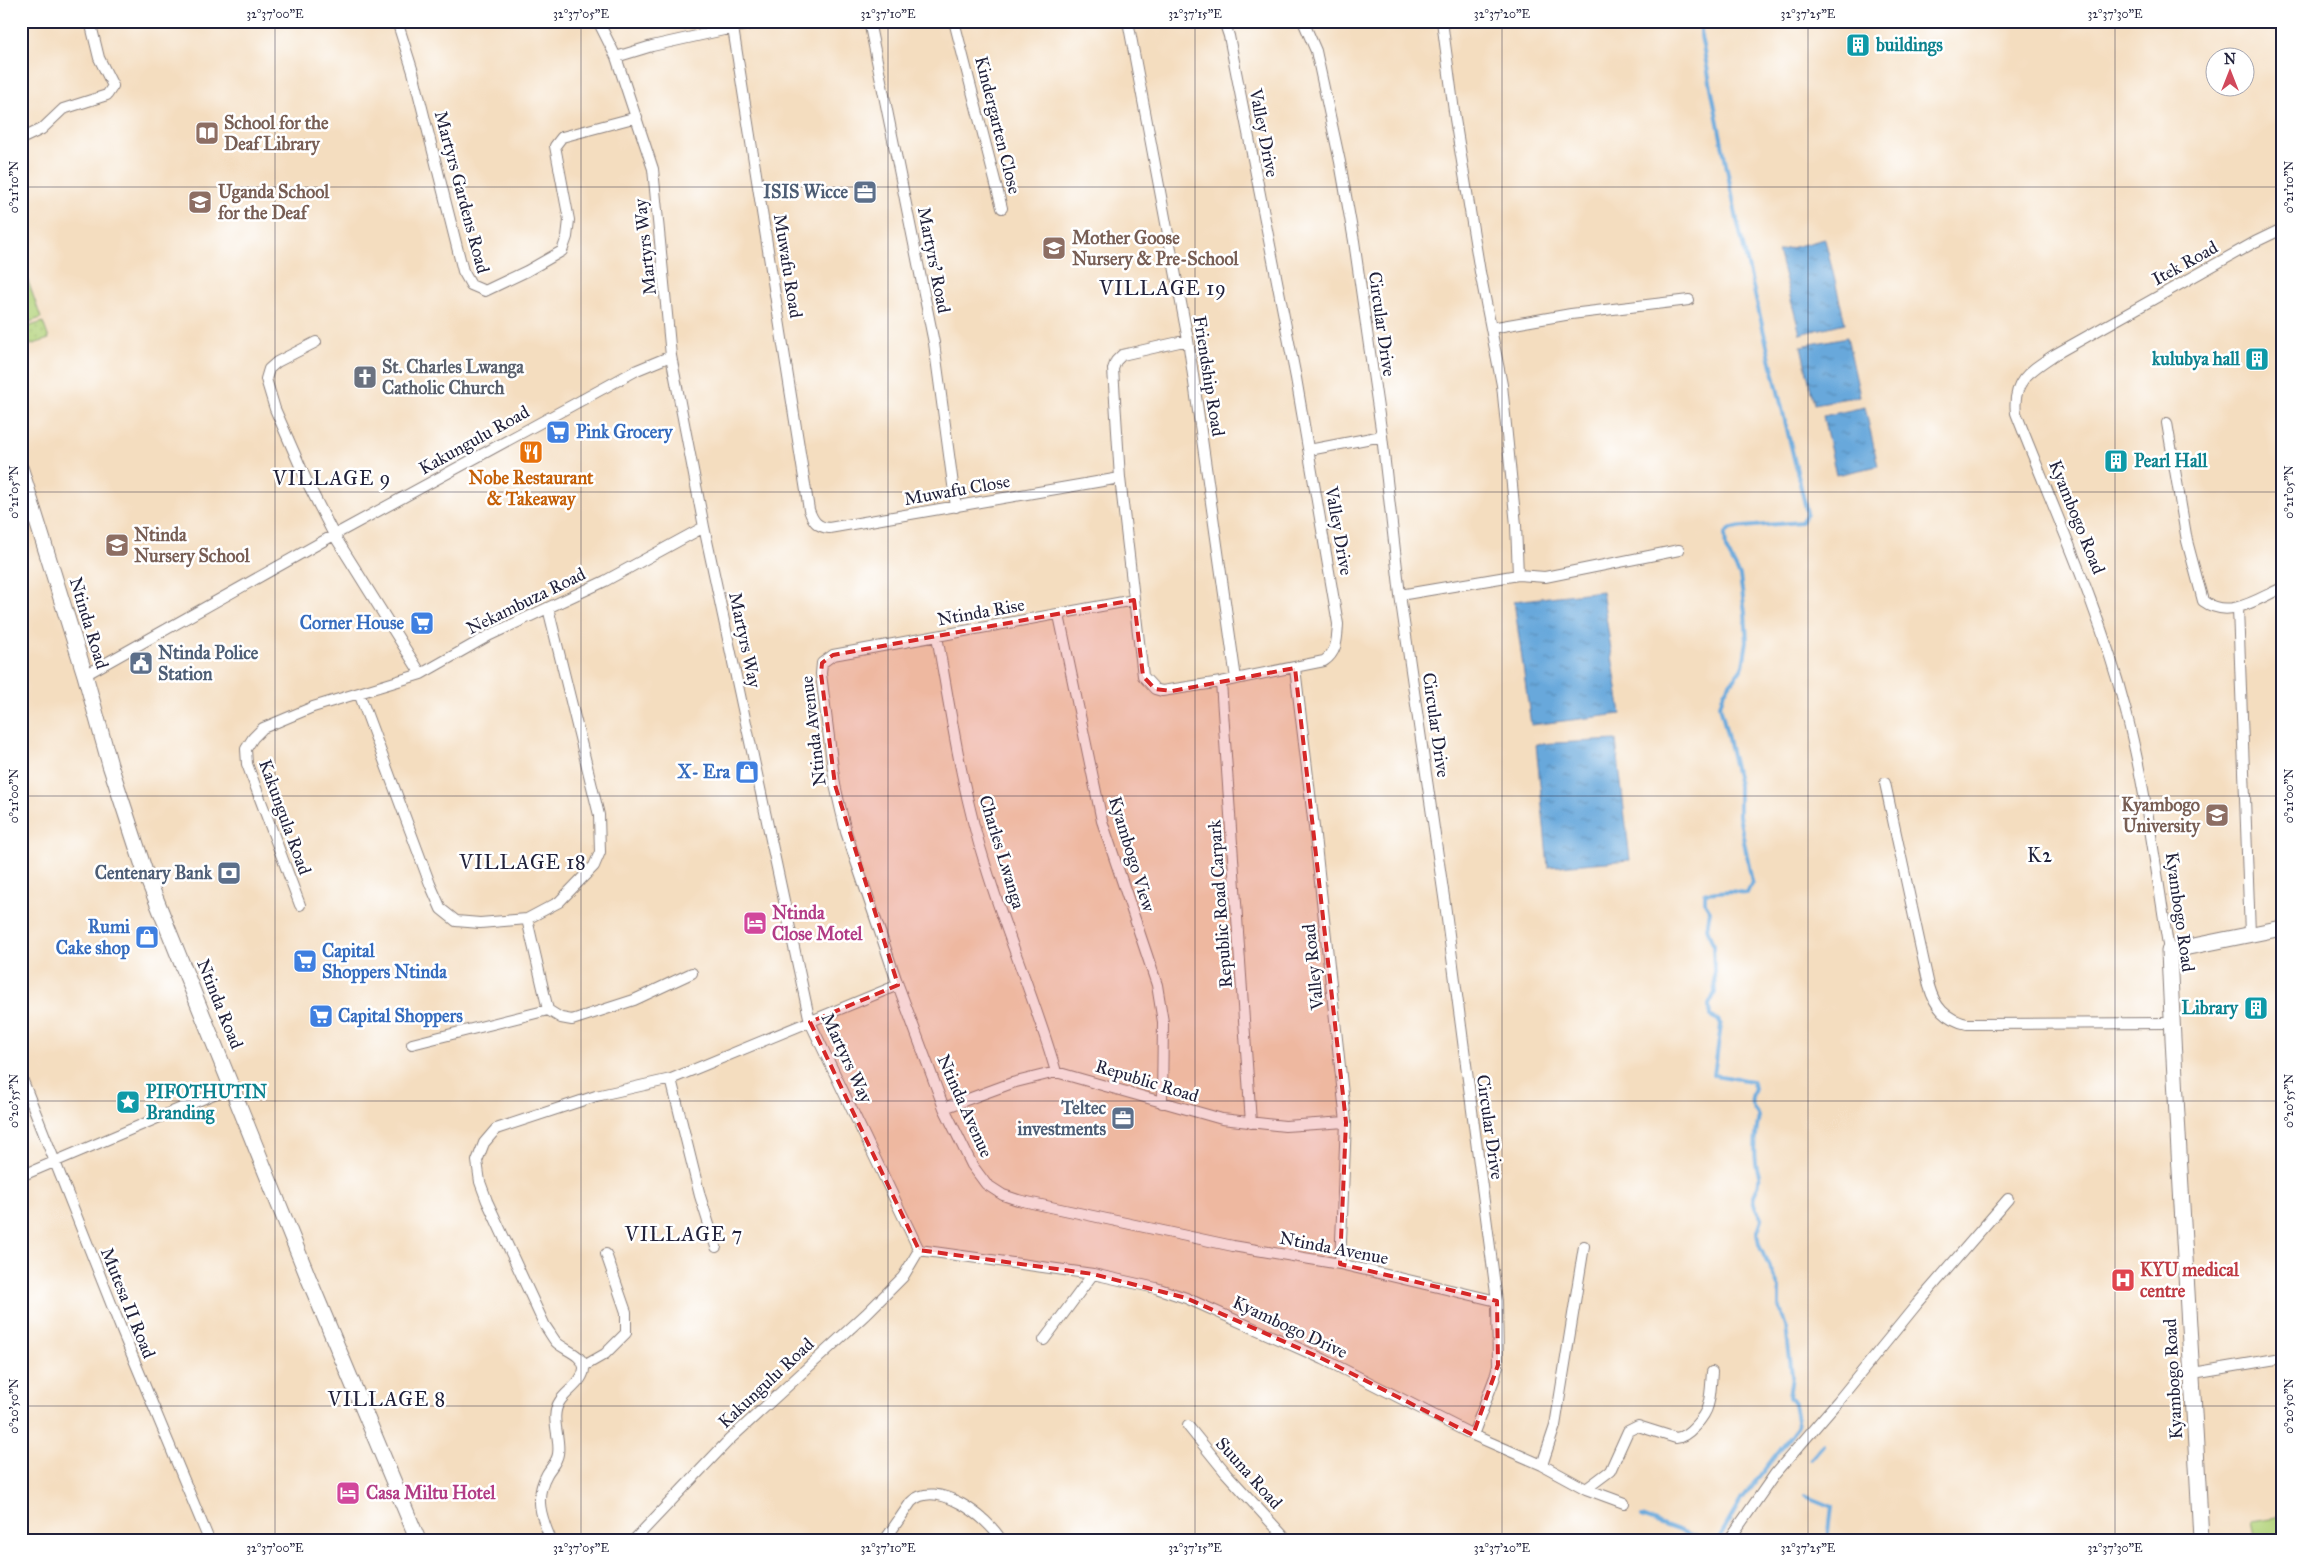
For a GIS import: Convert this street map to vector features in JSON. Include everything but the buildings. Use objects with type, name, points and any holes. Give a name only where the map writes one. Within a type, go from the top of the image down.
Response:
[{"type":"main road","name":"Ntinda Road","points":[[21,470],[25,492],[85,675],[110,766],[145,872],[233,1086],[308,1277],[418,1540]]},
{"type":"main road","points":[[2169,951],[2282,928]]},
{"type":"main road","name":"Kyambogo Road","points":[[2169,951],[2183,1237],[2193,1373],[2201,1540]]},
{"type":"street","points":[[21,139],[42,129],[64,109],[107,95],[113,86],[99,58],[90,21]]},
{"type":"street","name":"Martyrs Gardens Road","points":[[397,21],[413,72],[463,271],[471,286],[476,289],[485,291],[528,272],[562,251],[567,238],[568,220],[555,146],[562,137],[638,117]]},
{"type":"street","name":"Martyrs Way","points":[[598,21],[616,57],[638,117],[653,169],[671,356],[704,527],[810,1022],[919,1250]]},
{"type":"street","points":[[616,57],[652,46],[764,21]]},
{"type":"street","name":"Martyrs' Road","points":[[870,21],[934,343],[956,507]]},
{"type":"street","name":"Kindergarten Close","points":[[954,21],[1002,208]]},
{"type":"street","name":"Friendship Road","points":[[1128,21],[1188,340],[1236,679]]},
{"type":"street","name":"Valley Drive","points":[[1188,340],[1122,355],[1116,361],[1113,375],[1120,478],[1143,676],[1155,689],[1172,691],[1324,662],[1331,656],[1336,646],[1338,624],[1309,450],[1231,46],[1224,21]]},
{"type":"street","name":"Circular Drive","points":[[1304,21],[1316,50],[1340,162],[1382,436],[1400,595],[1445,904],[1496,1301],[1498,1366],[1496,1377],[1473,1435]]},
{"type":"street","points":[[1442,21],[1456,129],[1480,272],[1502,385],[1516,525],[1518,576]]},
{"type":"street","name":"Muwafu Road","points":[[733,28],[809,510]]},
{"type":"street","name":"Itek Road","points":[[2104,328],[2255,242],[2282,229]]},
{"type":"street","points":[[1491,328],[1571,314],[1689,300]]},
{"type":"street","name":"Kyambogo Road","points":[[2104,328],[2054,355],[2030,371],[2016,390],[2014,399],[2016,413],[2065,534],[2108,649],[2123,700],[2142,788],[2169,951]]},
{"type":"street","points":[[316,342],[277,362],[269,369],[266,379],[275,408],[308,484],[334,535],[422,674]]},
{"type":"street","name":"Kakungulu Road","points":[[85,675],[334,535],[638,370],[671,356]]},
{"type":"street","points":[[2167,423],[2187,542],[2203,601],[2219,609],[2238,608],[2282,588]]},
{"type":"street","points":[[1309,450],[1382,436]]},
{"type":"street","name":"Muwafu Close","points":[[809,510],[813,521],[822,528],[829,528],[1120,478]]},
{"type":"street","name":"Nekambuza Road","points":[[358,693],[422,674],[490,635],[605,581],[704,527]]},
{"type":"street","points":[[1400,595],[1518,576],[1545,577],[1679,550]]},
{"type":"street","name":"Ntinda Rise","points":[[833,655],[1134,600]]},
{"type":"street","points":[[358,693],[441,909],[456,921],[480,923],[527,919],[559,902],[594,866],[600,852],[599,816],[548,608]]},
{"type":"street","points":[[2238,608],[2250,934]]},
{"type":"street","name":"Kyambogo View","points":[[1059,615],[1102,821],[1157,985],[1163,1022],[1162,1103]]},
{"type":"street","name":"Charles Lwanga","points":[[937,636],[963,780],[984,858],[1043,1026],[1056,1072]]},
{"type":"street","name":"Ntinda Avenue","points":[[833,655],[822,663],[821,674],[835,785],[846,832],[898,985],[944,1108],[972,1165],[986,1184],[1003,1195],[1035,1204],[1233,1246],[1340,1264],[1496,1301]]},
{"type":"street","name":"Valley Road","points":[[1295,668],[1346,1122],[1340,1264]]},
{"type":"street","name":"Republic Road Carpark","points":[[1221,682],[1251,1123]]},
{"type":"street","name":"Kakungula Road","points":[[300,904],[247,764],[246,749],[252,738],[263,728],[313,707],[358,693]]},
{"type":"street","points":[[1885,783],[1929,986],[1937,1006],[1947,1016],[1967,1024],[2172,1023]]},
{"type":"street","points":[[527,919],[548,1010],[561,1018],[572,1020],[634,1000],[692,973]]},
{"type":"street","points":[[551,1540],[540,1513],[538,1498],[541,1486],[556,1462],[558,1453],[556,1411],[559,1402],[583,1374],[584,1366],[580,1358],[557,1343],[545,1326],[487,1201],[480,1182],[477,1161],[484,1143],[496,1129],[596,1096],[672,1079],[898,985]]},
{"type":"street","points":[[412,1044],[548,1010]]},
{"type":"street","points":[[944,1108],[1012,1083],[1056,1072]]},
{"type":"street","name":"Republic Road","points":[[1056,1072],[1222,1119],[1285,1126],[1346,1122]]},
{"type":"street","name":"Mutesa II Road","points":[[21,1076],[122,1331],[209,1540]]},
{"type":"street","points":[[672,1079],[700,1196],[716,1247]]},
{"type":"street","points":[[21,1176],[233,1086]]},
{"type":"street","points":[[1729,1540],[1776,1474],[2008,1198]]},
{"type":"street","points":[[1542,1465],[1555,1426],[1584,1246]]},
{"type":"street","name":"Kakungulu Road","points":[[634,1540],[729,1440],[866,1314],[903,1277],[919,1250]]},
{"type":"street","name":"Kyambogo Drive","points":[[919,1250],[1093,1274],[1156,1288],[1218,1312],[1322,1359],[1473,1435],[1542,1465],[1586,1489],[1624,1503]]},
{"type":"street","points":[[584,1366],[605,1354],[626,1332],[626,1312],[606,1254]]},
{"type":"street","points":[[1044,1340],[1093,1274]]},
{"type":"street","points":[[2193,1373],[2282,1358]]},
{"type":"street","points":[[1586,1489],[1610,1471],[1628,1431],[1632,1427],[1638,1426],[1676,1438],[1682,1438],[1687,1434],[1706,1412],[1709,1404],[1712,1372]]},
{"type":"street","name":"Suuna Road","points":[[1188,1426],[1226,1473],[1287,1540]]},
{"type":"street","points":[[885,1540],[911,1502],[916,1497],[928,1494],[940,1495],[963,1505],[994,1528],[1001,1540]]},
{"type":"street","points":[[21,1535],[23,1540]]},
{"type":"highlighted area","points":[[1134,600],[1143,676],[1155,689],[1172,691],[1295,668],[1346,1122],[1340,1264],[1497,1301],[1498,1365],[1473,1435],[1323,1359],[1186,1298],[1093,1274],[919,1250],[810,1022],[898,985],[835,785],[821,674],[822,663],[833,655]]},
{"type":"green space","points":[[21,261],[41,318],[21,325]]},
{"type":"green space","points":[[43,322],[49,339],[21,348],[21,329]]},
{"type":"green space","points":[[2282,1516],[2282,1540],[2256,1540],[2252,1521]]},
{"type":"water","points":[[1825,239],[1845,323],[1800,334],[1778,251]]},
{"type":"water","points":[[1847,337],[1860,396],[1814,404],[1801,346]]},
{"type":"water","points":[[1865,407],[1878,466],[1836,475],[1823,416]]},
{"type":"water","points":[[1602,591],[1621,714],[1531,725],[1514,601]]},
{"type":"water","points":[[1616,740],[1630,860],[1548,867],[1536,744]]},
{"type":"waterway","points":[[1701,21],[1701,36],[1737,220],[1807,513],[1801,522],[1732,528],[1725,534],[1726,549],[1740,576],[1747,641],[1743,666],[1724,692],[1720,705],[1739,785],[1739,816],[1752,882],[1747,893],[1730,891],[1705,893],[1705,903],[1710,911],[1707,928],[1713,945],[1715,993],[1709,1005],[1710,1016],[1718,1020],[1721,1025],[1714,1075],[1752,1081],[1755,1089],[1752,1100],[1754,1109],[1759,1116],[1755,1151],[1759,1181],[1753,1198],[1762,1219],[1757,1234],[1759,1245],[1779,1288],[1779,1305],[1786,1327],[1792,1376],[1789,1397],[1794,1404],[1798,1426],[1741,1500],[1718,1540]]},
{"type":"waterway","points":[[1811,1459],[1823,1445]]},
{"type":"waterway","points":[[1805,1496],[1832,1507],[1828,1540]]},
{"type":"waterway","points":[[1642,1517],[1705,1540]]},
{"type":"place","name":"buildings","points":[[1858,45]]},
{"type":"place","name":"School for the Deaf Library","points":[[207,133]]},
{"type":"place","name":"ISIS Wicce","points":[[865,192]]},
{"type":"place","name":"Uganda School for the Deaf","points":[[200,202]]},
{"type":"place","name":"Mother Goose Nursery & Pre-School","points":[[1054,248]]},
{"type":"place","name":"kulubya hall","points":[[2257,359]]},
{"type":"place","name":"St. Charles Lwanga Catholic Church","points":[[365,377]]},
{"type":"place","name":"Pink Grocery","points":[[558,432]]},
{"type":"place","name":"Nobe Restaurant & Takeaway","points":[[531,452]]},
{"type":"place","name":"Pearl Hall","points":[[2116,461]]},
{"type":"place","name":"Ntinda Nursery School","points":[[117,545]]},
{"type":"place","name":"Corner House","points":[[422,623]]},
{"type":"place","name":"Ntinda Police Station","points":[[141,663]]},
{"type":"place","name":"X- Era","points":[[747,772]]},
{"type":"place","name":"Kyambogo University","points":[[2217,815]]},
{"type":"place","name":"Centenary Bank","points":[[229,873]]},
{"type":"place","name":"Ntinda Close Motel","points":[[755,923]]},
{"type":"place","name":"Rumi Cake shop","points":[[147,937]]},
{"type":"place","name":"Capital Shoppers Ntinda","points":[[305,961]]},
{"type":"place","name":"Library","points":[[2256,1008]]},
{"type":"place","name":"Capital Shoppers","points":[[321,1016]]},
{"type":"place","name":"PIFOTHUTIN Branding","points":[[128,1102]]},
{"type":"place","name":"Teltec investments","points":[[1123,1118]]},
{"type":"place","name":"KYU medical centre","points":[[2123,1280]]},
{"type":"place","name":"Casa Miltu Hotel","points":[[348,1493]]},
{"type":"district","name":"VILLAGE 19","points":[[1163,288]]},
{"type":"district","name":"VILLAGE 9","points":[[332,478]]},
{"type":"district","name":"K2","points":[[2040,855]]},
{"type":"district","name":"VILLAGE 18","points":[[523,862]]},
{"type":"district","name":"VILLAGE 7","points":[[684,1234]]},
{"type":"district","name":"VILLAGE 8","points":[[387,1399]]}]
